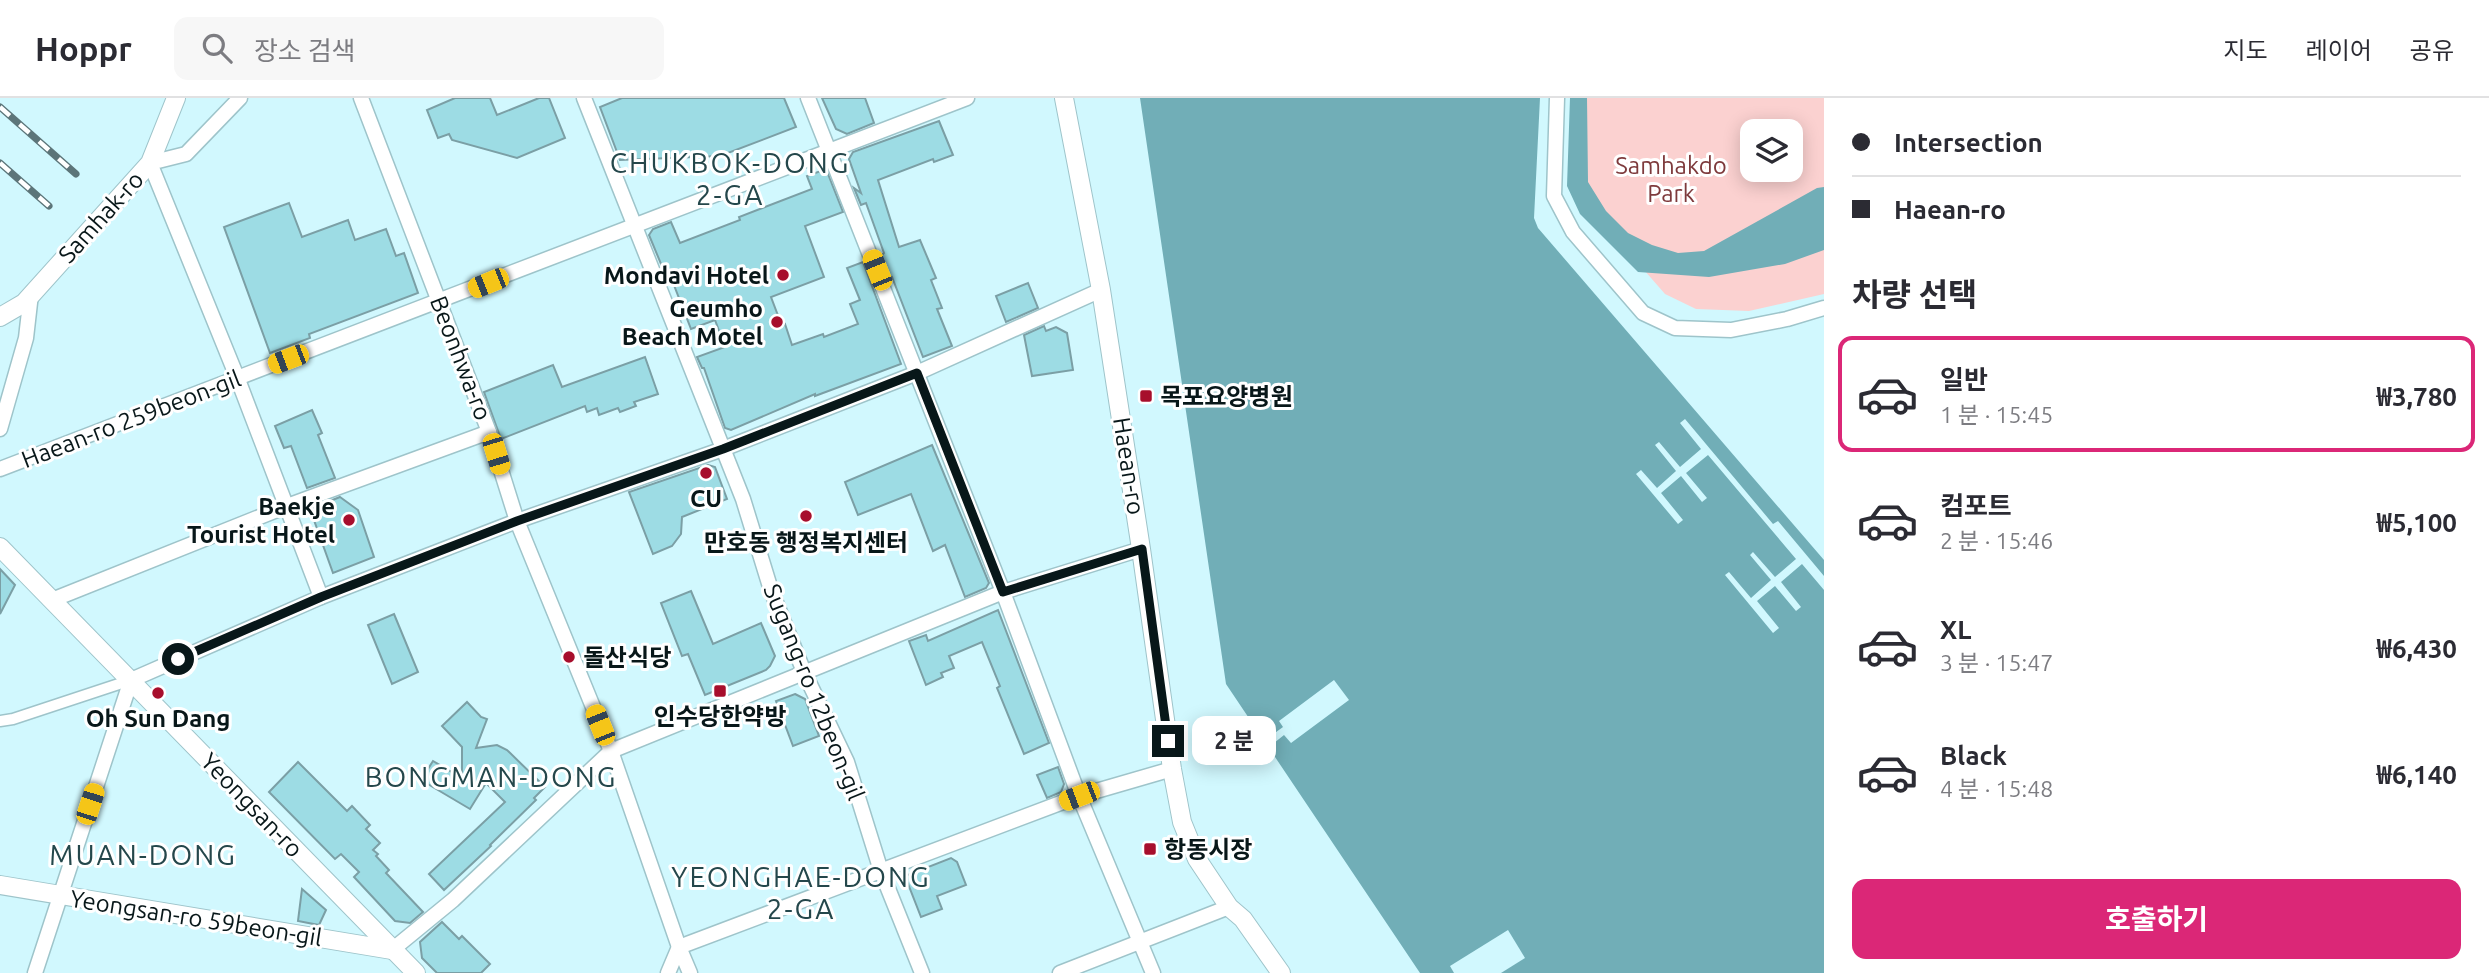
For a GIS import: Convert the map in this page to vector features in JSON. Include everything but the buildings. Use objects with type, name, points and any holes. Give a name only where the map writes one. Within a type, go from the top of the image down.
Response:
[{"type":"street","name":"Samhak-ro","points":[[0,317],[24,303],[150,163],[176,98]]},
{"type":"street","points":[[240,98],[186,154],[150,163],[237,377],[321,597]]},
{"type":"street","name":"Beonhwa-ro","points":[[361,98],[489,432],[517,521],[611,751],[690,973]]},
{"type":"street","name":"Sugang-ro 12beon-gil","points":[[584,98],[743,499],[771,590],[804,671],[847,762],[881,871],[922,973]]},
{"type":"street","points":[[808,98],[1003,592],[1079,796],[1153,973]]},
{"type":"street","name":"Haean-ro 259beon-gil","points":[[0,469],[967,98]]},
{"type":"street","name":"Haean-ro","points":[[1064,98],[1101,290],[1182,822],[1197,859],[1229,906],[1243,919],[1281,973]]},
{"type":"street","points":[[1557,98],[1554,196],[1573,232],[1643,313],[1675,328],[1731,330],[1787,319],[1824,308]]},
{"type":"street","points":[[0,721],[131,680],[321,597],[517,521],[723,449],[917,373],[1101,290]]},
{"type":"street","points":[[0,429],[26,338],[32,294]]},
{"type":"street","points":[[52,600],[287,506],[489,432]]},
{"type":"street","name":"Yeongsan-ro","points":[[0,547],[416,973]]},
{"type":"street","points":[[392,950],[453,900],[611,751],[1003,592],[1142,549]]},
{"type":"street","points":[[34,973],[131,680]]},
{"type":"street","points":[[668,973],[679,947],[1079,796],[1172,769]]},
{"type":"street","name":"Yeongsan-ro 59beon-gil","points":[[0,886],[392,950]]},
{"type":"street","points":[[1060,973],[1229,906]]},
{"type":"green space","name":"Samhakdo Park","points":[[1581,98],[1824,98],[1824,294],[1749,311],[1696,309],[1665,294],[1596,215],[1578,180]]},
{"type":"water","points":[[1140,98],[1540,98],[1534,218],[1538,228],[1824,560],[1824,973],[1420,973],[1226,684]]},
{"type":"water","points":[[1570,98],[1587,98],[1588,182],[1606,211],[1628,233],[1652,245],[1678,253],[1704,251],[1817,188],[1824,187],[1824,250],[1785,264],[1709,277],[1638,272],[1580,214],[1567,186]]},
{"type":"pier","points":[[1685,419],[1773,524],[1778,521],[1824,576],[1824,590],[1802,564],[1781,582],[1801,607],[1796,611],[1775,586],[1757,601],[1779,628],[1773,633],[1725,575],[1729,572],[1751,598],[1771,580],[1750,555],[1753,552],[1775,577],[1796,559],[1708,455],[1686,473],[1707,498],[1702,502],[1681,476],[1661,493],[1683,520],[1678,524],[1636,474],[1641,470],[1657,488],[1676,471],[1655,445],[1659,442],[1680,467],[1701,449],[1680,423]]},
{"type":"pier","points":[[1334,680],[1349,700],[1291,743],[1284,735],[1269,747],[1264,741],[1283,727],[1279,721]]},
{"type":"pier","points":[[1508,930],[1525,958],[1501,973],[1454,973],[1450,966]]},
{"type":"railway","points":[[0,107],[76,174]]},
{"type":"railway","points":[[0,163],[49,206]]},
{"type":"place","name":"Mondavi Hotel","points":[[783,275]]},
{"type":"place","name":"Geumho Beach Motel","points":[[777,322]]},
{"type":"place","name":"목포요양병원","points":[[1146,396]]},
{"type":"place","name":"CU","points":[[706,473]]},
{"type":"place","name":"만호동 행정복지센터","points":[[806,516]]},
{"type":"place","name":"Baekje Tourist Hotel","points":[[349,520]]},
{"type":"place","name":"돌산식당","points":[[569,657]]},
{"type":"place","name":"인수당한약방","points":[[720,691]]},
{"type":"place","name":"Oh Sun Dang","points":[[158,693]]},
{"type":"place","name":"항동시장","points":[[1150,849]]},
{"type":"district","name":"CHUKBOK-DONG 2-GA","points":[[730,178]]},
{"type":"district","name":"BONGMAN-DONG","points":[[491,776]]},
{"type":"district","name":"MUAN-DONG","points":[[143,854]]},
{"type":"district","name":"YEONGHAE-DONG 2-GA","points":[[801,892]]},
{"type":"route","points":[[178,659],[321,597],[517,521],[723,449],[917,373],[1003,592],[1142,549],[1168,741]]}]
